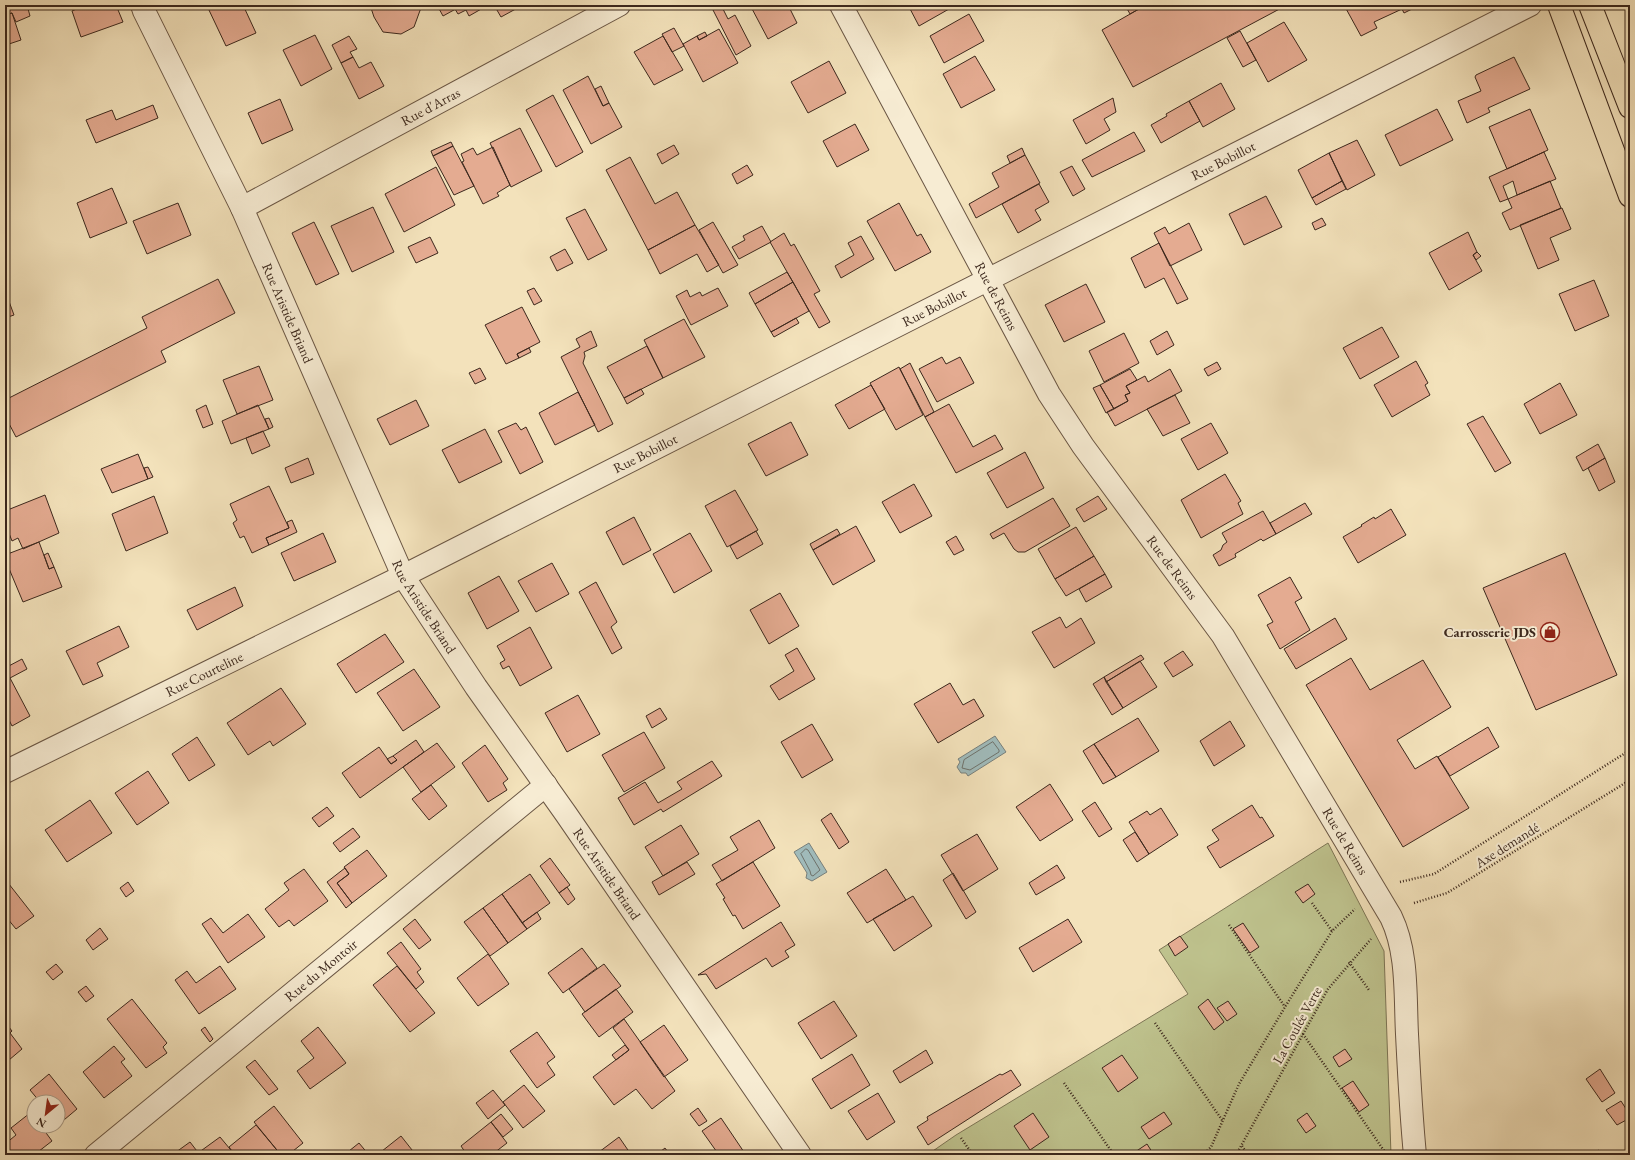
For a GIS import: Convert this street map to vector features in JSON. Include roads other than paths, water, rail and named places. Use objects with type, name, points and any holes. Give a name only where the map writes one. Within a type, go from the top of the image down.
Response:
[{"type":"main road","points":[[1559,5],[1630,196]]},
{"type":"main road","points":[[1590,5],[1630,107]]},
{"type":"street","name":"Rue Aristide Briand","points":[[142,5],[242,208],[403,576],[476,687],[546,785],[800,1155]]},
{"type":"street","name":"Rue d'Arras","points":[[242,208],[619,5]]},
{"type":"street","name":"Rue de Reims","points":[[841,5],[1049,394],[1083,446],[1223,636],[1391,917],[1398,932],[1404,968],[1410,1098],[1415,1155]]},
{"type":"street","name":"Rue Bobillot","points":[[403,576],[1530,5]]},
{"type":"street","name":"Rue Courteline","points":[[5,772],[403,576]]},
{"type":"street","name":"Rue du Montoir","points":[[96,1155],[546,785]]},
{"type":"water","points":[[995,736],[1006,752],[968,776],[966,773],[961,773],[957,767],[960,762],[958,759]]},
{"type":"water","points":[[809,843],[827,872],[812,881],[806,878],[807,873],[794,852]]},
{"type":"place","name":"Carrosserie JDS","points":[[1550,632]]}]
